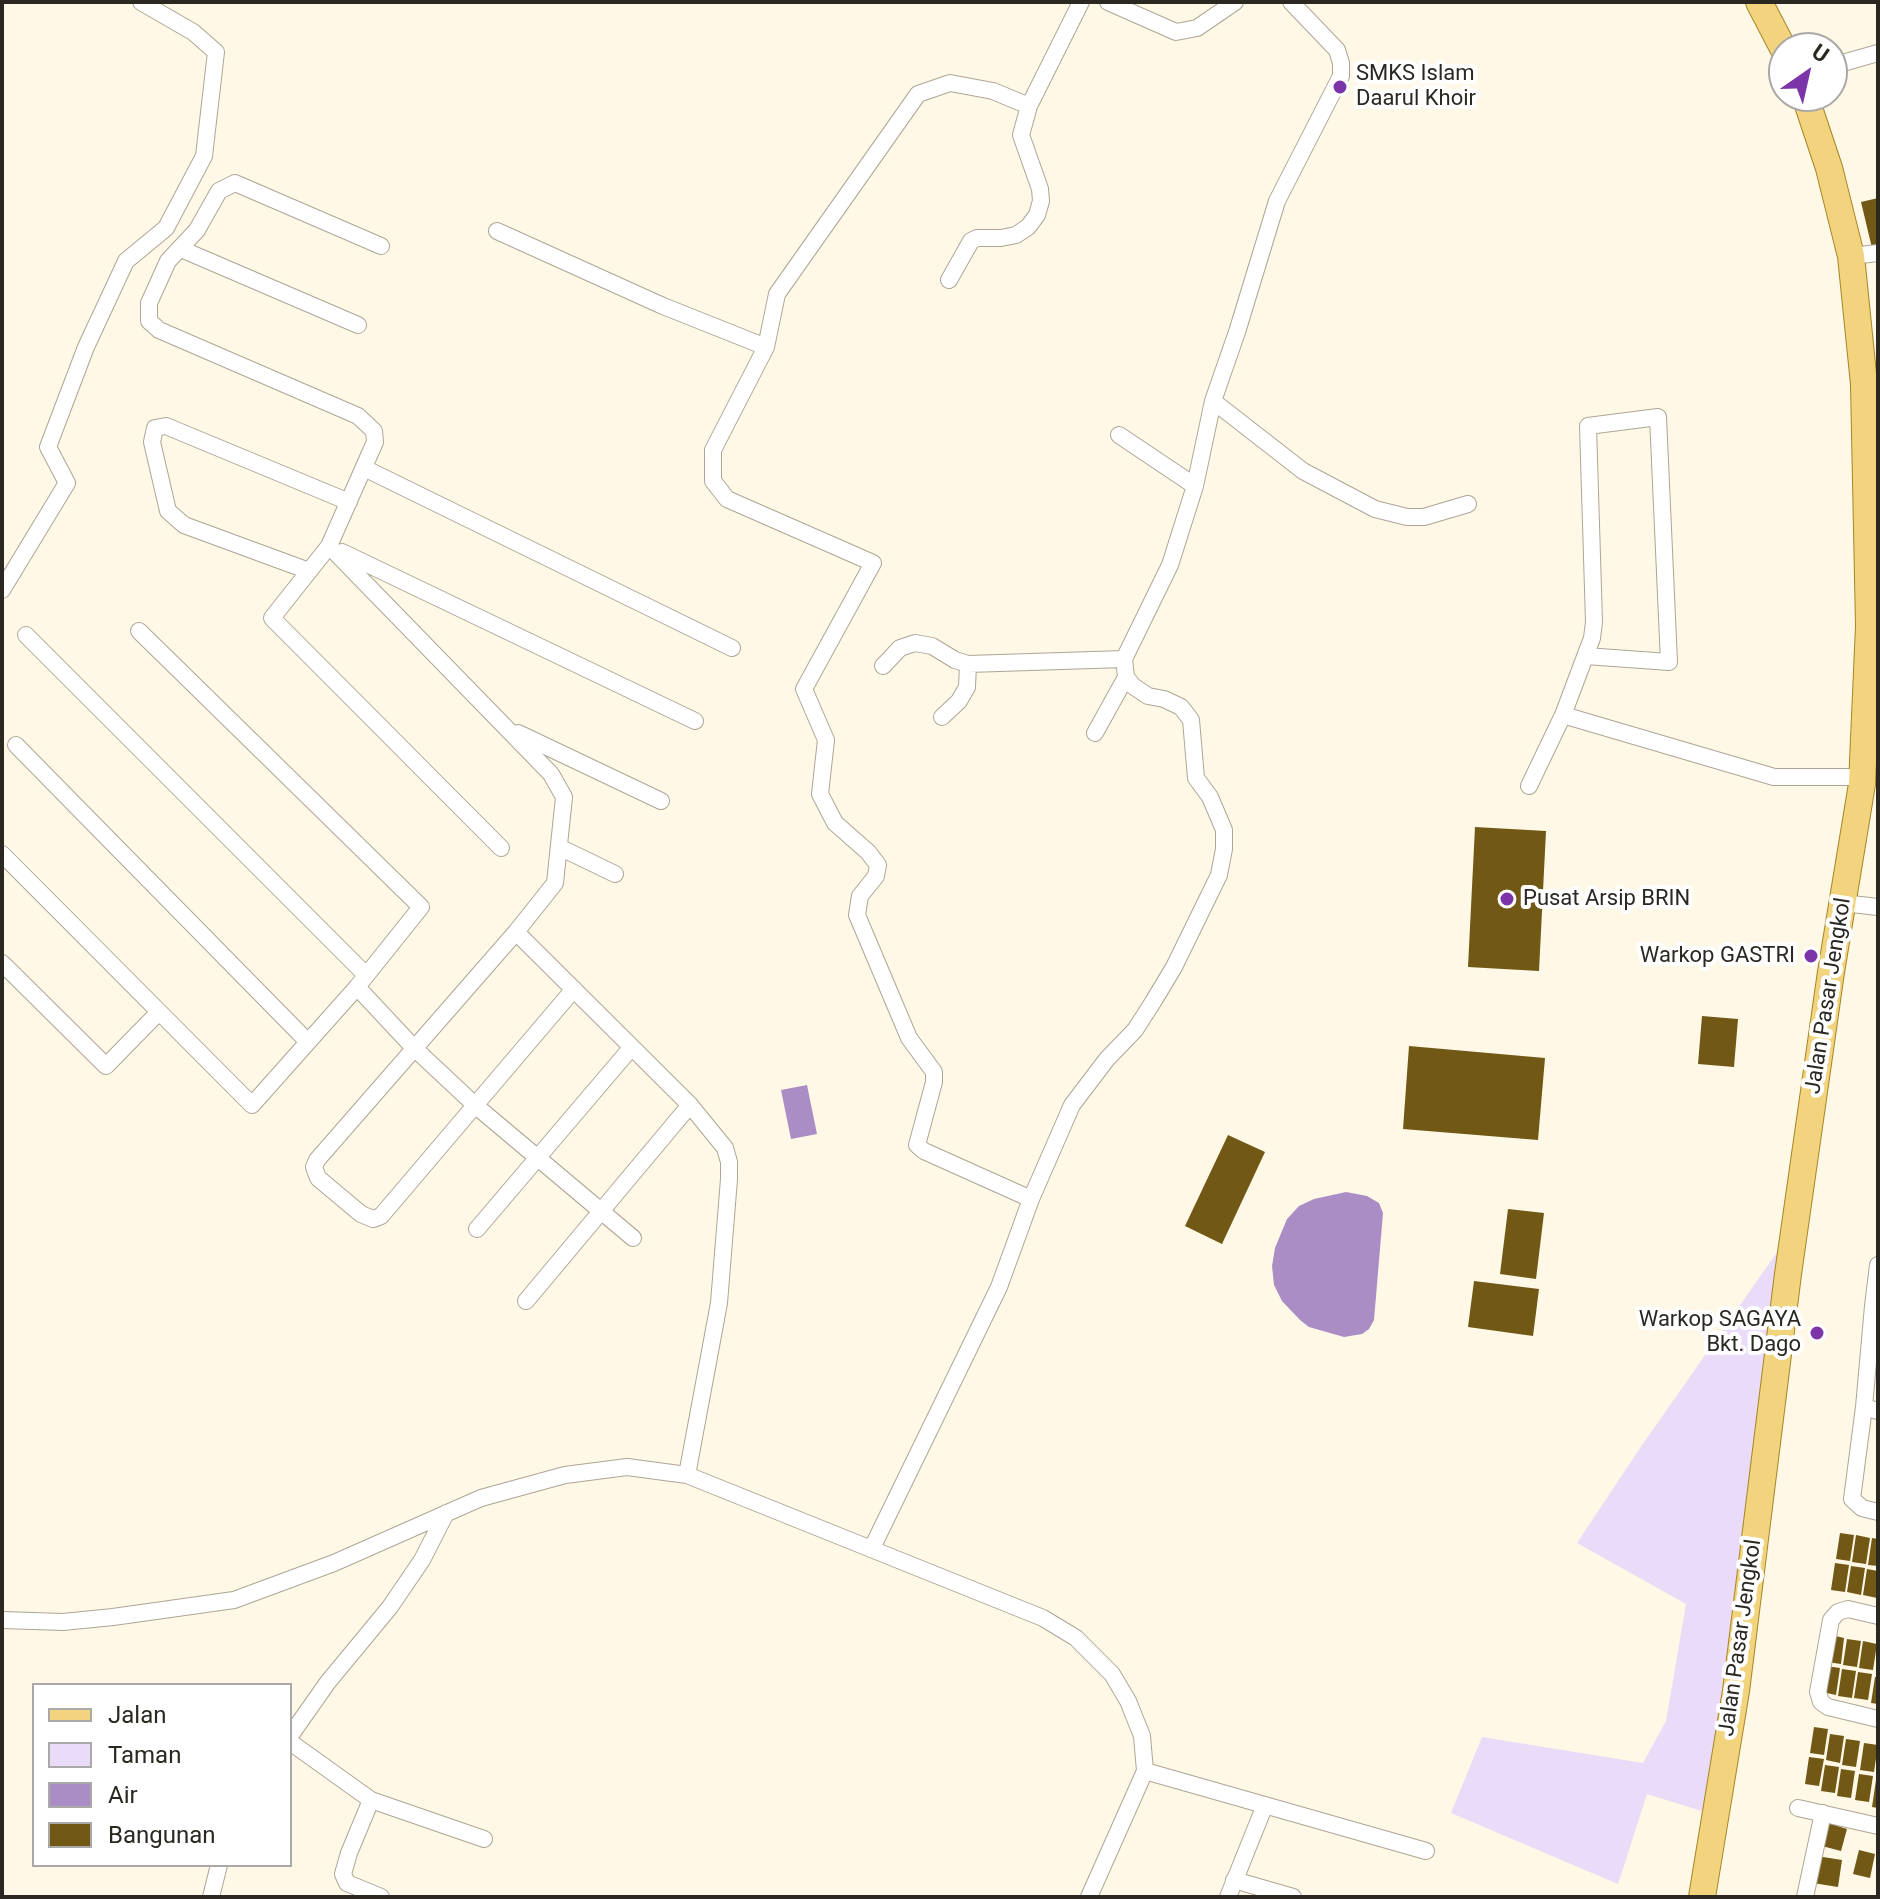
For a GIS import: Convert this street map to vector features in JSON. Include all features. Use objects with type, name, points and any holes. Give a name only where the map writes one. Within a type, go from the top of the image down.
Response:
[{"type":"main road","points":[[1759,2],[1775,32]]},
{"type":"main road","name":"Jalan Pasar Jengkol","points":[[1702,1897],[1736,1691],[1788,1274],[1862,777],[1873,626],[1864,384],[1851,256],[1829,168],[1810,112]]},
{"type":"street","points":[[2,590],[67,483],[48,447],[86,347],[126,261],[166,228],[204,156],[216,52],[193,32],[141,2]]},
{"type":"street","points":[[949,280],[971,241],[1016,235],[1028,227],[1037,215],[1040,189],[1021,135],[1029,106],[1081,2]]},
{"type":"street","points":[[1108,2],[1176,32],[1197,28],[1235,2]]},
{"type":"street","points":[[872,1548],[999,1287],[1031,1199],[1072,1105],[1107,1059],[1135,1030],[1174,967],[1219,875],[1224,830],[1220,817],[1196,778],[1193,728],[1188,713],[1133,686],[1126,677],[1124,659],[1170,565],[1195,486],[1213,401],[1277,201],[1341,76],[1337,50],[1291,2]]},
{"type":"street","points":[[1848,61],[1878,53]]},
{"type":"street","points":[[1029,106],[993,91],[950,83],[918,94],[777,294],[766,347],[713,450],[713,481],[727,499],[873,563],[804,689],[826,740],[820,794],[835,823],[878,865],[876,876],[860,896],[857,915],[909,1038],[934,1072],[917,1145],[924,1151],[1031,1199]]},
{"type":"street","points":[[381,246],[235,183],[219,191],[197,230],[168,261],[149,303],[149,321],[159,330],[358,416],[374,431],[375,442],[329,546],[272,618],[501,848]]},
{"type":"street","points":[[497,231],[663,306],[766,347]]},
{"type":"street","points":[[181,249],[358,325]]},
{"type":"street","points":[[1851,256],[1878,253]]},
{"type":"street","points":[[1213,401],[1303,471],[1375,509],[1407,517],[1424,517],[1468,504]]},
{"type":"street","points":[[1529,786],[1563,715],[1586,656],[1594,622],[1588,426],[1658,417],[1669,662],[1586,656]]},
{"type":"street","points":[[309,571],[184,525],[168,511],[152,442],[155,428],[166,426],[349,502]]},
{"type":"street","points":[[1119,435],[1195,486]]},
{"type":"street","points":[[364,468],[732,648]]},
{"type":"street","points":[[329,546],[695,721]]},
{"type":"street","points":[[329,546],[551,774],[564,797],[555,883],[317,1160],[314,1167],[318,1178],[361,1214],[373,1219],[381,1216],[574,989]]},
{"type":"street","points":[[2,854],[252,1105],[362,981],[421,907],[139,631]]},
{"type":"street","points":[[26,635],[362,981],[414,1048],[476,1106],[633,1238]]},
{"type":"street","points":[[883,666],[900,648],[915,643],[932,646],[968,664],[1124,659]]},
{"type":"street","points":[[942,717],[959,701],[967,687],[968,664]]},
{"type":"street","points":[[1095,733],[1126,677]]},
{"type":"street","points":[[1563,715],[1774,777],[1862,777]]},
{"type":"street","points":[[506,728],[661,801]]},
{"type":"street","points":[[16,745],[308,1042]]},
{"type":"street","points":[[559,847],[615,874]]},
{"type":"street","points":[[1843,903],[1878,907],[1878,897]]},
{"type":"street","points":[[516,932],[690,1105],[725,1148],[729,1179],[719,1303],[687,1475]]},
{"type":"street","points":[[2,963],[106,1066],[159,1012]]},
{"type":"street","points":[[477,1229],[631,1048]]},
{"type":"street","points":[[526,1301],[690,1105]]},
{"type":"street","points":[[1878,1265],[1871,1409],[1852,1499],[1862,1508],[1878,1512]]},
{"type":"street","points":[[2,1620],[63,1622],[234,1600],[334,1563],[481,1498],[597,1469],[641,1468],[687,1475],[1043,1618],[1076,1638],[1112,1674],[1128,1701],[1142,1736],[1145,1771],[1089,1897]]},
{"type":"street","points":[[292,1733],[328,1682],[390,1607],[422,1560],[446,1513]]},
{"type":"street","points":[[1878,1616],[1848,1609],[1838,1612],[1831,1620],[1818,1692],[1821,1702],[1828,1707],[1878,1719]]},
{"type":"street","points":[[292,1743],[371,1800],[484,1839]]},
{"type":"street","points":[[1145,1771],[1426,1851]]},
{"type":"street","points":[[371,1800],[343,1874],[347,1883],[377,1896]]},
{"type":"street","points":[[1228,1897],[1265,1805]]},
{"type":"street","points":[[1798,1808],[1878,1826]]},
{"type":"street","points":[[1805,1897],[1823,1813]]},
{"type":"street","points":[[211,1897],[218,1867]]},
{"type":"street","points":[[1234,1880],[1293,1897]]},
{"type":"green space","points":[[1794,1228],[1718,1816],[1647,1794],[1618,1884],[1451,1813],[1482,1737],[1643,1763],[1666,1721],[1686,1604],[1577,1543]]},
{"type":"water","points":[[807,1085],[817,1134],[791,1139],[781,1090]]},
{"type":"water","points":[[1346,1192],[1367,1196],[1379,1203],[1383,1213],[1374,1320],[1362,1334],[1344,1337],[1309,1327],[1300,1320],[1282,1301],[1274,1285],[1272,1266],[1275,1248],[1287,1219],[1299,1206],[1314,1199]]},
{"type":"building","points":[[1878,198],[1878,246],[1872,248],[1861,202]]},
{"type":"building","name":"Pusat Arsip BRIN","points":[[1475,827],[1546,831],[1539,971],[1468,967]]},
{"type":"building","points":[[1702,1016],[1738,1019],[1734,1067],[1698,1064]]},
{"type":"building","points":[[1409,1046],[1545,1058],[1538,1140],[1403,1129]]},
{"type":"building","points":[[1228,1135],[1265,1152],[1222,1244],[1185,1226]]},
{"type":"building","points":[[1508,1209],[1544,1213],[1536,1279],[1500,1274]]},
{"type":"building","points":[[1474,1281],[1539,1289],[1533,1336],[1468,1327]]},
{"type":"building","points":[[1840,1533],[1854,1535],[1850,1561],[1836,1559]]},
{"type":"building","points":[[1856,1535],[1870,1538],[1866,1564],[1852,1562]]},
{"type":"building","points":[[1872,1538],[1878,1539],[1878,1566],[1868,1565]]},
{"type":"building","points":[[1835,1563],[1849,1565],[1845,1592],[1831,1590]]},
{"type":"building","points":[[1851,1566],[1865,1568],[1861,1595],[1847,1592]]},
{"type":"building","points":[[1867,1569],[1878,1571],[1877,1598],[1863,1595]]},
{"type":"building","points":[[1831,1635],[1844,1638],[1841,1664],[1827,1662]]},
{"type":"building","points":[[1847,1639],[1861,1641],[1857,1667],[1843,1665]]},
{"type":"building","points":[[1863,1641],[1877,1644],[1873,1670],[1859,1668]]},
{"type":"building","points":[[1826,1666],[1840,1668],[1836,1695],[1822,1692]]},
{"type":"building","points":[[1842,1669],[1856,1671],[1852,1698],[1838,1696]]},
{"type":"building","points":[[1858,1672],[1872,1674],[1868,1700],[1854,1698]]},
{"type":"building","points":[[1875,1677],[1878,1677],[1878,1704],[1871,1703]]},
{"type":"building","points":[[1814,1727],[1828,1729],[1824,1755],[1810,1753]]},
{"type":"building","points":[[1830,1734],[1844,1736],[1840,1763],[1826,1760]]},
{"type":"building","points":[[1846,1739],[1860,1741],[1856,1767],[1842,1765]]},
{"type":"building","points":[[1864,1743],[1878,1745],[1874,1772],[1860,1770]]},
{"type":"building","points":[[1809,1757],[1824,1759],[1819,1786],[1805,1784]]},
{"type":"building","points":[[1825,1765],[1839,1767],[1835,1793],[1821,1791]]},
{"type":"building","points":[[1841,1769],[1855,1771],[1851,1798],[1837,1796]]},
{"type":"building","points":[[1859,1774],[1873,1776],[1869,1802],[1855,1800]]},
{"type":"building","points":[[1878,1781],[1878,1808],[1872,1807]]},
{"type":"building","points":[[1828,1823],[1847,1829],[1841,1851],[1822,1846]]},
{"type":"building","points":[[1859,1850],[1875,1854],[1870,1878],[1853,1874]]},
{"type":"building","points":[[1817,1856],[1842,1860],[1838,1887],[1813,1883]]},
{"type":"place","name":"SMKS Islam Daarul Khoir","points":[[1340,87]]},
{"type":"place","name":"Pusat Arsip BRIN","points":[[1507,899]]},
{"type":"place","name":"Warkop GASTRI","points":[[1811,956]]},
{"type":"place","name":"Warkop SAGAYA Bkt. Dago","points":[[1817,1333]]}]
